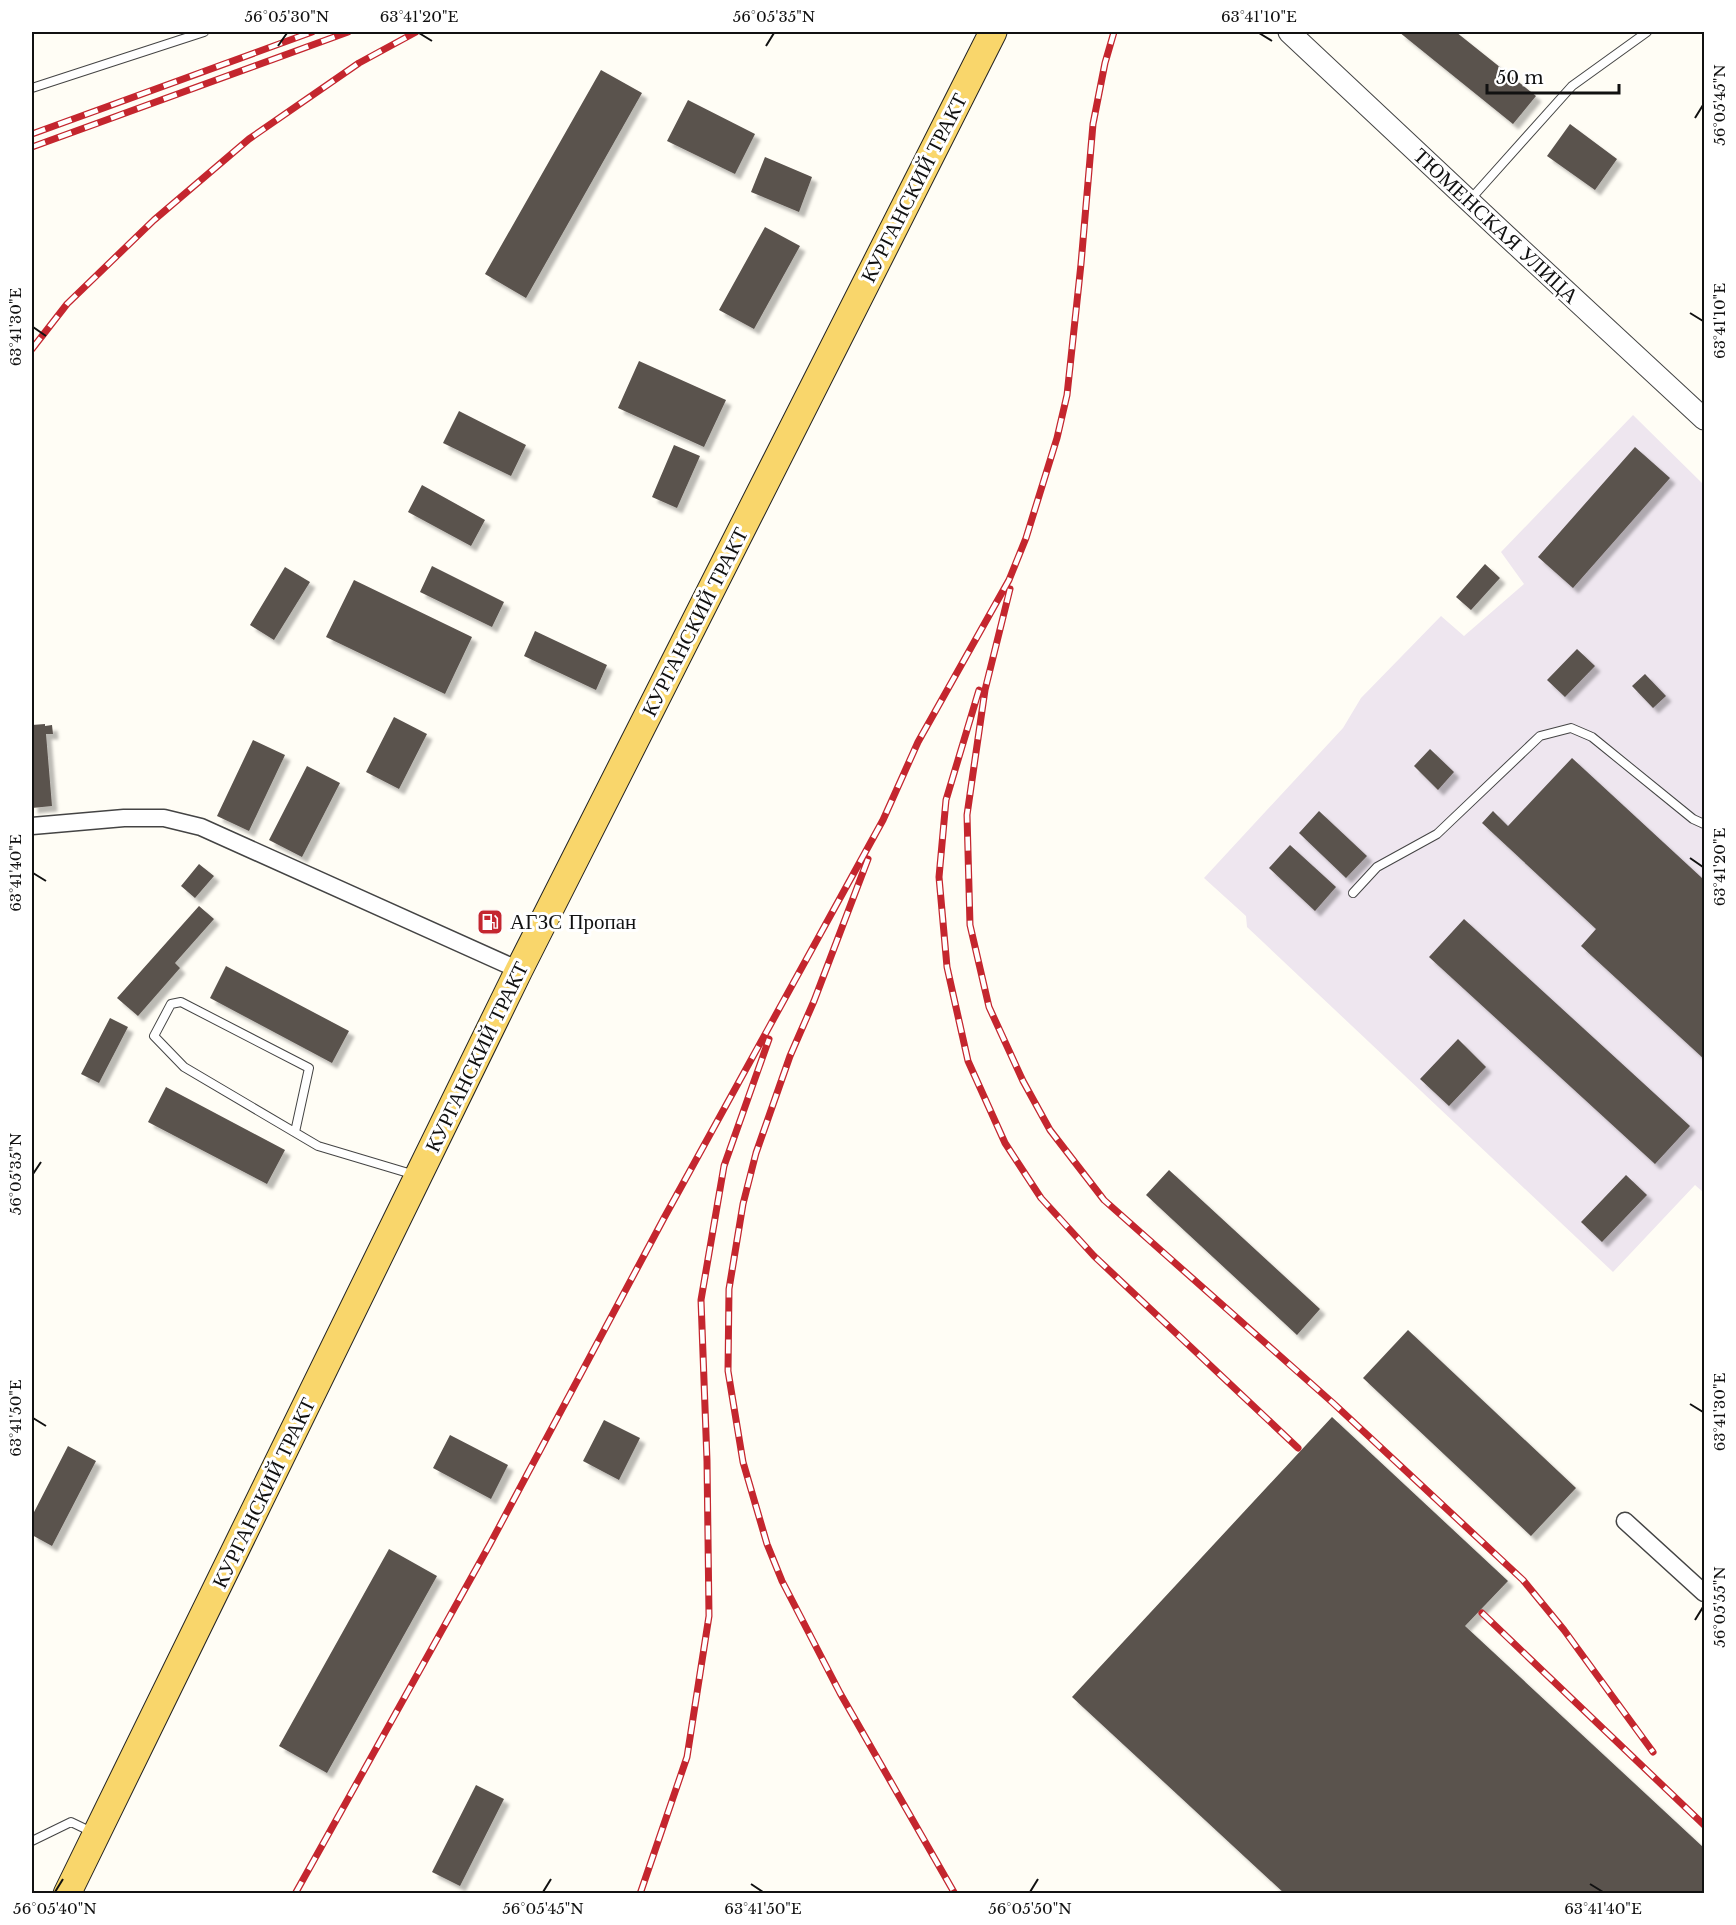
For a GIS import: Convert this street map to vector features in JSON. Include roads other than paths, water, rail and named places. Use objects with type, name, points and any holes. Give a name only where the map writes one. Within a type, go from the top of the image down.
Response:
[{"type":"main road","name":"КУРГАНСКИЙ ТРАКТ","points":[[68,1893],[519,970],[993,32]]},
{"type":"street","name":"ТЮМЕНСКАЯ УЛИЦА","points":[[1289,32],[1704,420]]},
{"type":"street","points":[[32,826],[124,818],[164,818],[201,827],[519,970]]},
{"type":"street","points":[[1624,1521],[1704,1593]]},
{"type":"lane","points":[[32,88],[204,32]]},
{"type":"lane","points":[[1469,201],[1572,86],[1647,32]]},
{"type":"lane","points":[[1353,893],[1377,867],[1437,834],[1540,736],[1570,728],[1592,737],[1693,819],[1704,824]]},
{"type":"lane","points":[[295,1132],[309,1068],[181,1002],[171,1004],[154,1036],[184,1067],[318,1146],[419,1175]]},
{"type":"lane","points":[[32,1841],[71,1822],[97,1834]]},
{"type":"railway","points":[[32,134],[312,32]]},
{"type":"railway","points":[[32,147],[348,32]]},
{"type":"railway","points":[[32,349],[67,304],[154,220],[249,139],[359,63],[416,32]]},
{"type":"railway","points":[[295,1894],[490,1544],[664,1218],[883,820],[918,742],[1009,580],[1026,538],[1057,438],[1067,395],[1093,124],[1105,63],[1114,32]]},
{"type":"railway","points":[[1010,589],[985,690],[967,815],[970,925],[989,1007],[1023,1081],[1050,1130],[1104,1200],[1333,1403],[1523,1580],[1564,1630],[1653,1752]]},
{"type":"railway","points":[[979,690],[946,800],[939,877],[947,967],[968,1061],[1005,1143],[1041,1198],[1094,1256],[1298,1448]]},
{"type":"railway","points":[[868,859],[814,1001],[790,1056],[756,1153],[743,1204],[729,1289],[728,1371],[743,1462],[767,1544],[782,1581],[840,1693],[955,1894]]},
{"type":"railway","points":[[640,1894],[687,1757],[709,1616],[707,1461],[701,1300],[724,1166],[769,1039]]},
{"type":"railway","points":[[1482,1613],[1704,1825]]},
{"type":"place","name":"АГЗС Пропан","points":[[490,922]]}]
